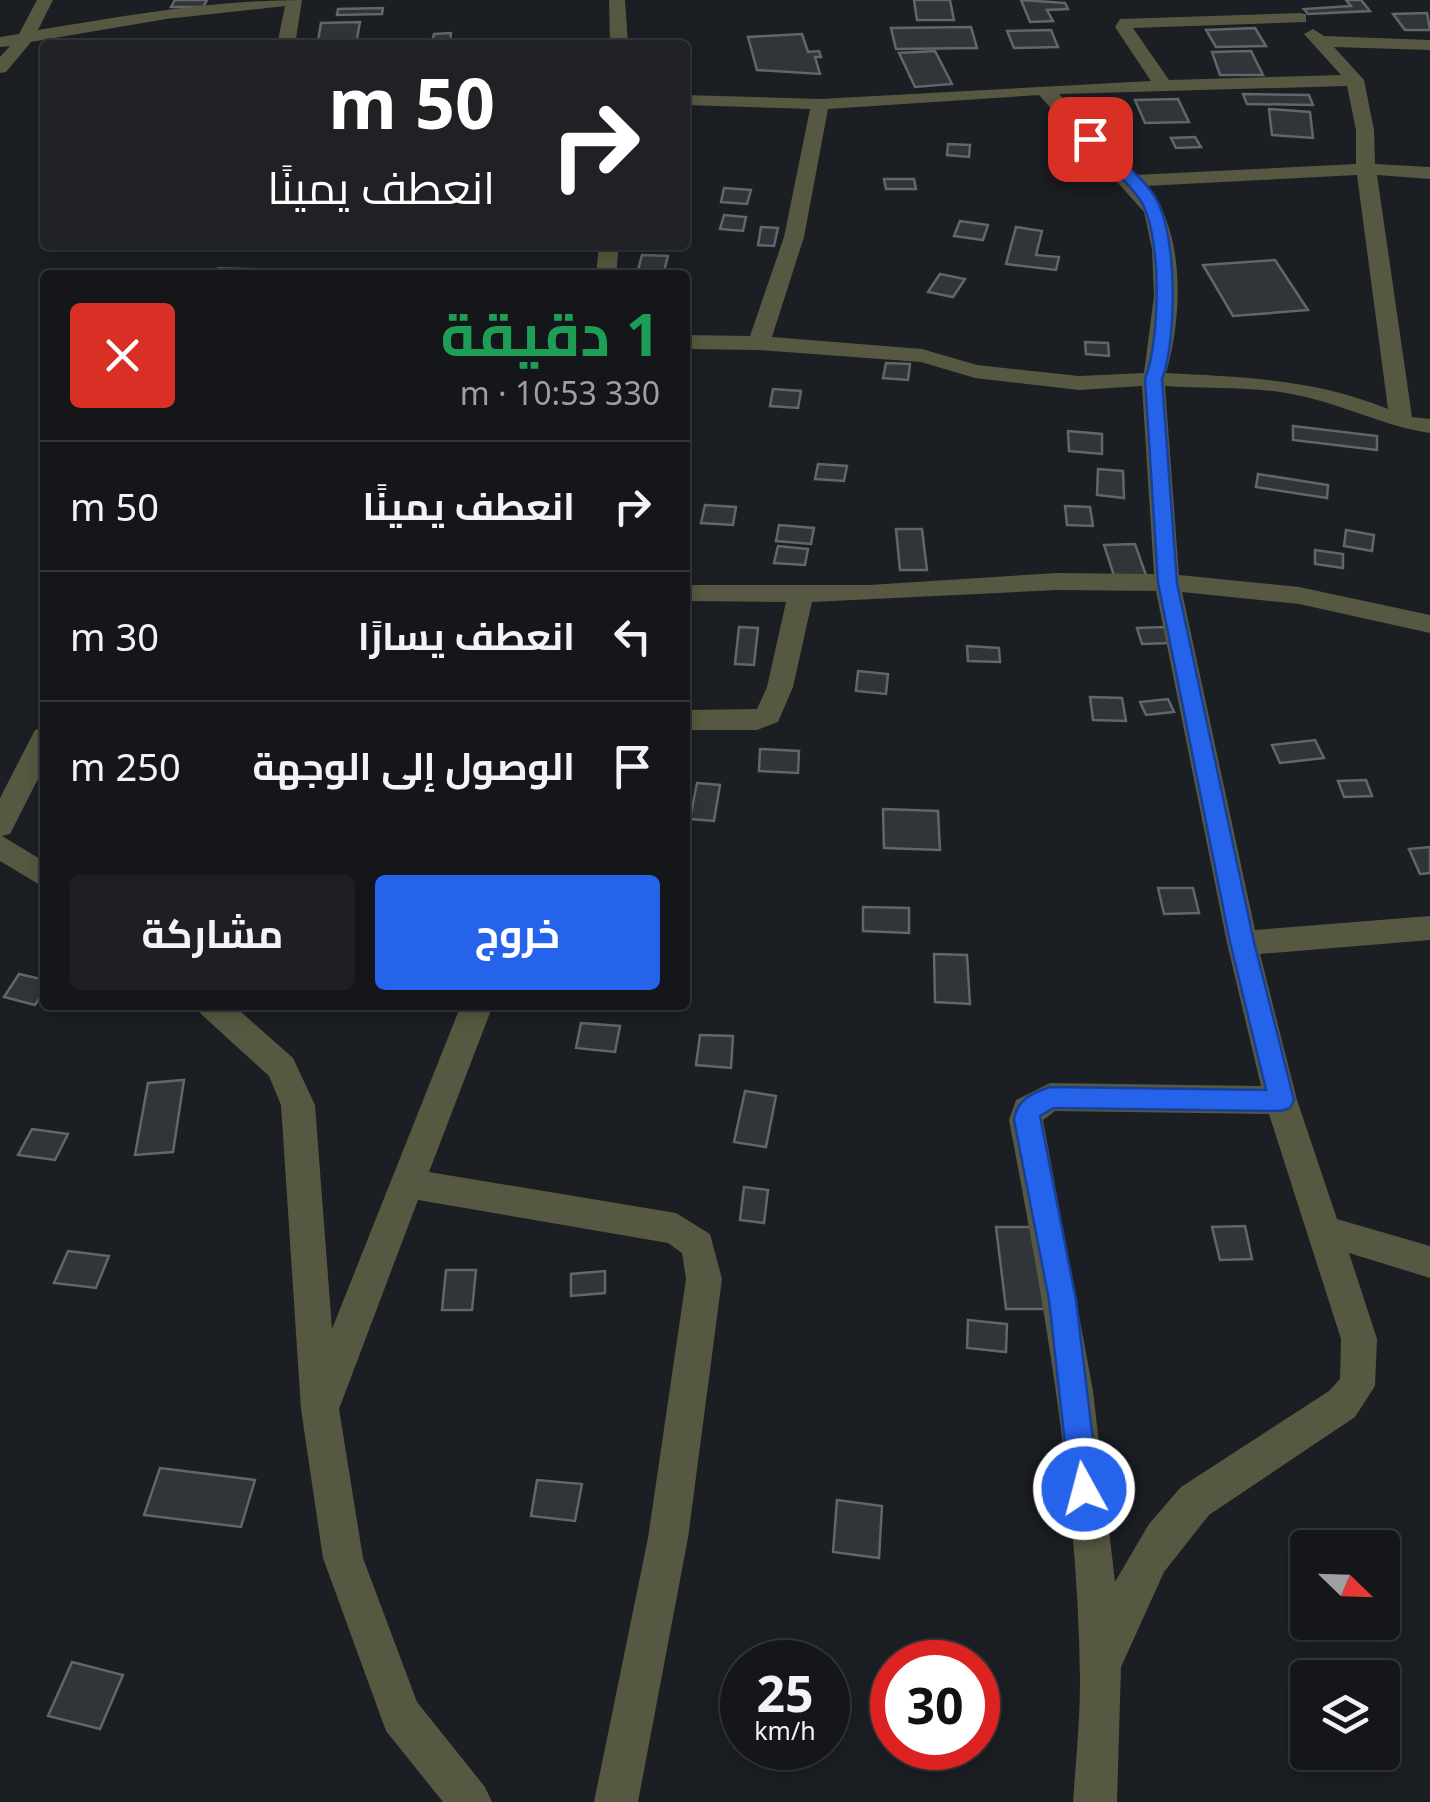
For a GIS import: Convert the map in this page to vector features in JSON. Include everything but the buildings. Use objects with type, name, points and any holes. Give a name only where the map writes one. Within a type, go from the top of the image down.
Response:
[{"type":"street","points":[[0,68],[26,38],[45,1],[28,0]]},
{"type":"street","points":[[0,42],[166,14],[292,0],[287,40]]},
{"type":"street","points":[[617,0],[619,40]]},
{"type":"street","points":[[1287,0],[1354,80],[1365,130],[1366,169],[1400,422]]},
{"type":"street","points":[[1162,83],[1124,27],[1126,23],[1300,18]]},
{"type":"street","points":[[1319,41],[1430,45]]},
{"type":"street","points":[[690,100],[820,104],[1162,83],[1354,80]]},
{"type":"street","points":[[1044,89],[1148,199],[1162,244],[1162,357],[1153,379],[1168,583],[1242,942],[1281,1100],[1359,1339],[1361,1368],[1353,1392],[1335,1409],[1246,1462],[1196,1500],[1152,1554],[1120,1612],[1100,1668]]},
{"type":"street","points":[[759,343],[794,237],[820,104]]},
{"type":"street","points":[[1129,182],[1366,169],[1430,173]]},
{"type":"street","points":[[690,342],[759,343],[922,356],[975,371],[1079,383],[1153,379],[1292,387],[1347,400],[1400,422],[1430,426]]},
{"type":"street","points":[[690,593],[928,592],[1075,581],[1168,583],[1321,599],[1430,624]]},
{"type":"street","points":[[690,720],[757,720],[768,715],[780,687],[801,594]]},
{"type":"street","points":[[0,826],[40,747]]},
{"type":"street","points":[[0,846],[40,873]]},
{"type":"street","points":[[1242,942],[1430,928]]},
{"type":"street","points":[[218,1010],[282,1068],[298,1105],[320,1409],[343,1558],[401,1716],[470,1802]]},
{"type":"street","points":[[320,1409],[475,1010]]},
{"type":"street","points":[[1095,1802],[1100,1668],[1093,1564],[1062,1300],[1026,1120],[1028,1110],[1050,1097],[1281,1100]]},
{"type":"street","points":[[405,1183],[676,1230],[692,1237],[702,1256],[704,1279],[668,1538],[616,1802]]},
{"type":"street","points":[[1323,1230],[1430,1262]]},
{"type":"route","points":[[1084,1489],[1062,1300],[1026,1120],[1028,1110],[1050,1097],[1281,1100],[1242,942],[1168,583],[1153,379],[1162,357],[1162,244],[1156,214],[1148,199],[1090,139]]}]
